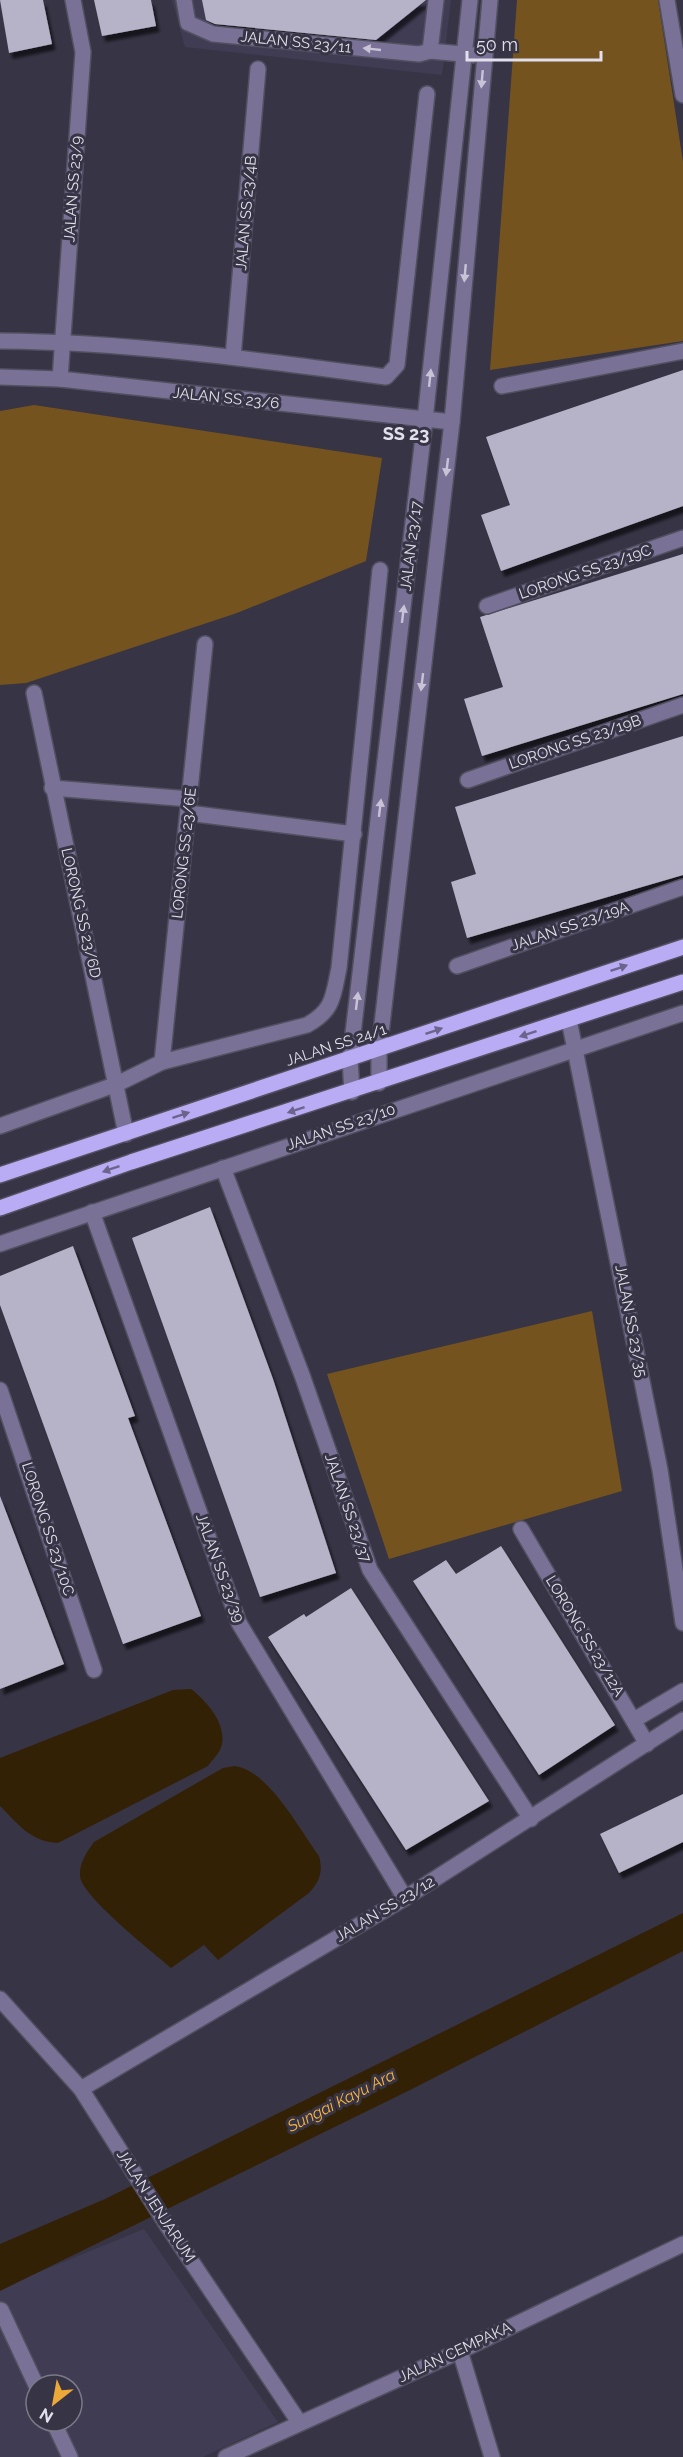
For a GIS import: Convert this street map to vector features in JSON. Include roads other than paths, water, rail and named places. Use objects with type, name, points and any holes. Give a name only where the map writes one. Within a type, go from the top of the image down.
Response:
[{"type":"main road","name":"JALAN SS 24/1","points":[[0,1175],[683,947]]},
{"type":"main road","points":[[0,1208],[131,1162],[352,1092],[683,982]]},
{"type":"street","name":"JALAN SS 23/9","points":[[60,379],[83,52],[73,0]]},
{"type":"street","name":"JALAN SS 23/11","points":[[184,0],[188,23],[213,34],[412,53],[430,51],[484,57]]},
{"type":"street","points":[[430,51],[436,0]]},
{"type":"street","name":"JALAN 23/17","points":[[352,1092],[351,1059],[426,420],[470,0]]},
{"type":"street","name":"JALAN 23/17","points":[[379,1083],[379,1050],[452,422],[490,0]]},
{"type":"street","points":[[667,0],[683,95]]},
{"type":"street","name":"JALAN SS 23/4B","points":[[233,357],[258,69]]},
{"type":"street","points":[[0,341],[62,342],[233,357],[386,377],[397,365],[427,94]]},
{"type":"street","points":[[502,386],[683,351]]},
{"type":"street","name":"JALAN SS 23/6","points":[[0,377],[60,379],[452,422]]},
{"type":"street","name":"LORONG SS 23/19C","points":[[487,606],[683,538]]},
{"type":"street","points":[[0,1126],[117,1084],[162,1062],[307,1025],[320,1018],[331,1006],[339,968],[380,570]]},
{"type":"street","name":"LORONG SS 23/6E","points":[[162,1062],[205,644]]},
{"type":"street","name":"LORONG SS 23/6D","points":[[34,693],[126,1134]]},
{"type":"street","name":"LORONG SS 23/19B","points":[[468,780],[683,705]]},
{"type":"street","points":[[52,788],[189,806],[354,834]]},
{"type":"street","name":"JALAN SS 23/19A","points":[[458,966],[683,887]]},
{"type":"street","name":"JALAN SS 23/10","points":[[0,1244],[573,1048],[683,1013]]},
{"type":"street","name":"JALAN SS 23/35","points":[[569,1020],[573,1048],[628,1300],[660,1470],[683,1623]]},
{"type":"street","name":"JALAN SS 23/37","points":[[223,1168],[302,1375],[370,1570],[531,1819]]},
{"type":"street","name":"JALAN SS 23/39","points":[[92,1212],[238,1623],[405,1898]]},
{"type":"street","name":"LORONG SS 23/10C","points":[[0,1390],[94,1670]]},
{"type":"street","name":"LORONG SS 23/12A","points":[[521,1529],[647,1744]]},
{"type":"street","points":[[634,1720],[683,1692]]},
{"type":"street","name":"JALAN SS 23/12","points":[[81,2089],[405,1898],[683,1720]]},
{"type":"street","name":"JALAN JENJARUM","points":[[0,1999],[81,2089],[167,2225],[300,2422]]},
{"type":"street","name":"JALAN CEMPAKA","points":[[226,2457],[460,2351],[683,2244]]},
{"type":"street","points":[[1,2310],[30,2373]]},
{"type":"street","points":[[460,2351],[492,2457]]},
{"type":"street","points":[[59,2433],[70,2457]]},
{"type":"water","points":[[191,1689],[216,1716],[222,1733],[220,1750],[208,1766],[58,1843],[33,1836],[0,1806],[0,1758],[173,1690]]},
{"type":"water","points":[[235,1766],[248,1770],[260,1778],[282,1803],[319,1856],[320,1876],[309,1893],[218,1960],[204,1945],[171,1968],[119,1924],[92,1897],[83,1885],[80,1876],[82,1862],[94,1842],[223,1768]]},
{"type":"water","name":"Sungai Kayu Ara","points":[[683,1913],[683,1951],[408,2091],[0,2291],[0,2244],[105,2199]]},
{"type":"district","name":"SS 23","points":[[406,434]]}]
